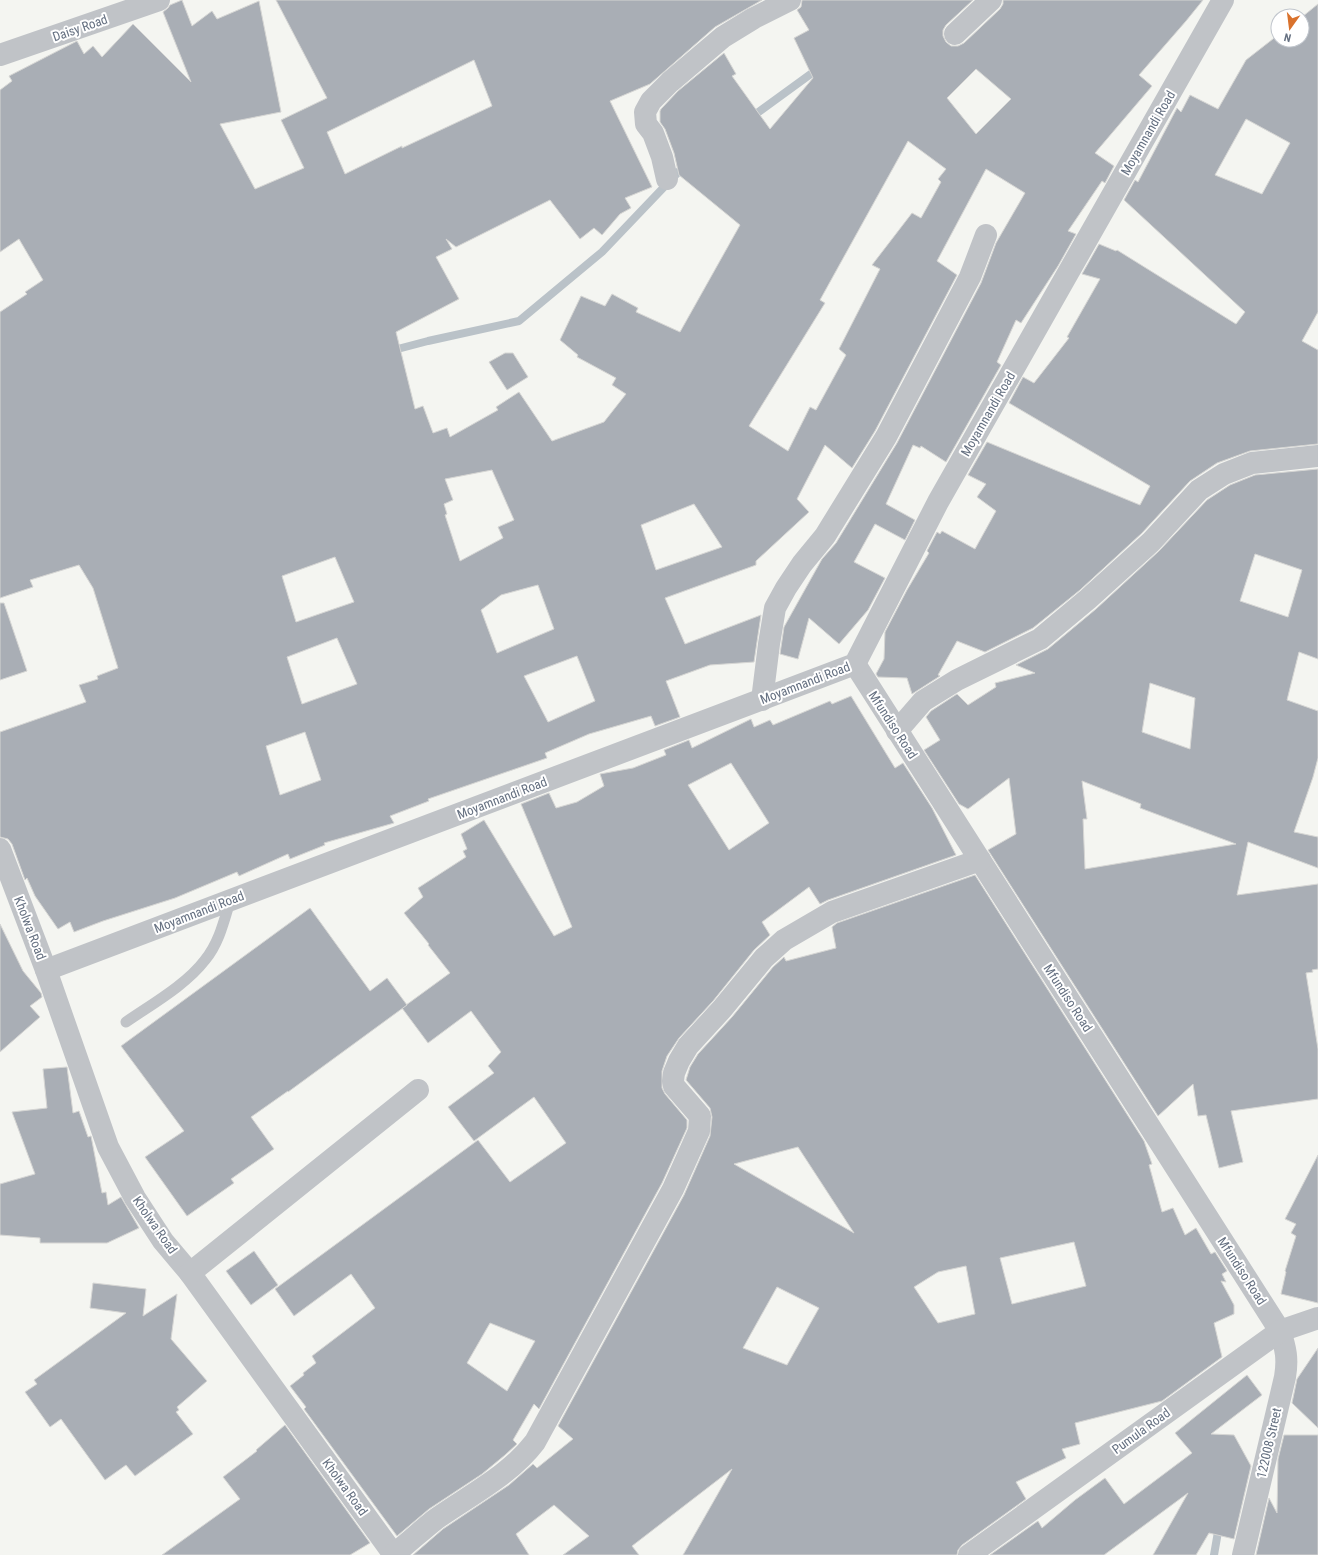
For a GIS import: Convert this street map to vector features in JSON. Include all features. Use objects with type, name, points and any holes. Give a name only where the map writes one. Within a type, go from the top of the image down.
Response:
[{"type":"street","name":"Daisy Road","points":[[0,55],[159,0]]},
{"type":"street","points":[[667,179],[662,157],[653,133],[646,124],[645,112],[651,101],[670,82],[723,37],[754,18],[790,0]]},
{"type":"street","points":[[955,34],[991,0]]},
{"type":"street","name":"Moyamnandi Road","points":[[46,970],[855,664],[938,502],[1223,0]]},
{"type":"street","points":[[762,700],[769,644],[776,608],[786,588],[802,564],[825,536],[886,437],[970,277],[986,235]]},
{"type":"street","points":[[897,731],[923,701],[957,680],[1040,639],[1088,599],[1151,542],[1200,490],[1224,474],[1252,463],[1318,456]]},
{"type":"street","name":"Mfundiso Road","points":[[855,664],[1280,1331]]},
{"type":"street","name":"Kholwa Road","points":[[0,849],[46,970],[108,1147],[135,1198],[163,1241],[190,1273],[394,1555]]},
{"type":"street","points":[[394,1555],[435,1520],[506,1472],[529,1450],[535,1442],[674,1189],[700,1131],[700,1116],[674,1086],[673,1081],[679,1061],[688,1046],[722,1009],[764,958],[784,940],[832,912],[980,860]]},
{"type":"street","points":[[190,1273],[418,1090]]},
{"type":"street","name":"Pumula Road","points":[[969,1555],[1280,1331],[1318,1318]]},
{"type":"street","name":"122008 Street","points":[[1243,1555],[1286,1370],[1287,1351],[1280,1331]]},
{"type":"lane","points":[[126,1022],[187,979],[206,960],[220,934],[230,901]]},
{"type":"building","points":[[182,0],[192,26],[212,11],[217,19],[259,1],[281,112],[220,124],[255,189],[304,168],[281,120],[327,98],[276,0],[762,0],[715,27],[650,84],[610,101],[652,187],[625,198],[631,208],[620,214],[602,235],[594,228],[580,239],[550,200],[456,247],[446,239],[452,249],[436,257],[459,299],[396,332],[415,409],[423,406],[433,433],[447,428],[450,437],[498,410],[496,407],[519,392],[552,441],[604,422],[626,394],[612,385],[616,378],[577,357],[578,355],[560,340],[581,296],[605,306],[612,294],[638,308],[636,312],[680,332],[740,225],[679,175],[674,153],[665,129],[660,122],[661,109],[678,91],[724,53],[736,74],[732,76],[770,129],[813,78],[794,38],[809,30],[797,10],[801,7],[802,0],[973,0],[946,25],[943,30],[943,36],[946,42],[951,46],[958,46],[964,43],[1000,9],[1003,4],[1003,0],[1203,0],[1139,75],[1152,86],[1095,153],[1114,166],[1105,183],[1102,181],[1068,231],[1076,234],[1058,266],[1021,323],[1016,320],[997,362],[1001,365],[946,462],[921,446],[920,448],[913,445],[886,504],[915,520],[905,540],[875,524],[854,562],[885,578],[868,610],[839,644],[809,618],[798,659],[780,654],[784,627],[822,559],[836,543],[897,443],[981,283],[996,243],[1025,193],[986,169],[937,261],[957,275],[875,431],[852,468],[825,445],[797,499],[809,512],[756,561],[756,565],[665,598],[685,644],[761,615],[754,662],[710,665],[666,681],[680,717],[655,726],[651,716],[589,734],[545,753],[547,758],[428,799],[429,801],[390,816],[394,823],[324,843],[325,845],[290,859],[288,854],[239,876],[237,872],[175,898],[74,932],[70,922],[58,929],[35,896],[27,878],[25,880],[12,844],[8,839],[0,837],[0,732],[86,702],[79,685],[98,679],[97,676],[118,668],[93,588],[79,565],[30,580],[33,587],[0,598],[0,312],[27,294],[25,292],[43,280],[19,239],[0,252],[0,90],[12,81],[9,76],[77,41],[84,54],[93,46],[102,57],[133,24],[191,82],[163,12],[170,5]],"holes":[[[474,60],[492,106],[402,148],[402,146],[345,174],[327,132]],[[976,69],[1011,99],[976,134],[947,98]],[[908,141],[946,169],[938,179],[941,182],[921,218],[912,213],[872,265],[880,269],[839,349],[846,355],[816,410],[810,407],[788,451],[749,426],[825,303],[820,300]],[[492,470],[514,520],[498,527],[503,538],[460,561],[445,515],[447,514],[444,504],[453,500],[445,479]],[[694,504],[722,547],[656,570],[641,525]],[[335,557],[354,602],[296,622],[282,576]],[[538,585],[554,629],[497,653],[481,610],[501,595]],[[337,638],[357,684],[302,704],[287,657]],[[577,656],[595,701],[548,722],[524,676]],[[305,732],[321,780],[280,795],[266,746]]]},
{"type":"building","points":[[1318,4],[1318,312],[1302,341],[1318,350],[1318,444],[1250,451],[1217,463],[1190,481],[1142,533],[1080,590],[1033,628],[985,652],[957,641],[938,675],[940,676],[912,694],[907,678],[878,677],[876,674],[884,659],[885,632],[907,590],[929,553],[927,551],[937,532],[940,534],[942,531],[975,549],[996,511],[977,497],[986,484],[968,475],[987,442],[1140,505],[1150,486],[1009,403],[1023,377],[1034,383],[1069,338],[1067,337],[1100,279],[1082,274],[1099,244],[1116,251],[1117,250],[1236,324],[1245,312],[1124,200],[1135,180],[1138,182],[1177,108],[1181,112],[1190,95],[1218,109],[1246,60],[1270,41],[1270,48],[1310,48],[1310,10]],"holes":[[[1246,119],[1290,143],[1262,194],[1215,175]]]},
{"type":"building","points":[[505,353],[513,353],[528,377],[507,390],[489,362]]},
{"type":"building","points":[[1318,469],[1318,659],[1299,652],[1287,700],[1318,711],[1318,758],[1294,832],[1318,837],[1318,868],[1248,842],[1237,895],[1318,884],[1318,969],[1312,970],[1313,972],[1306,973],[1318,1049],[1318,1099],[1231,1111],[1243,1162],[1219,1168],[1206,1115],[1198,1116],[1193,1084],[1158,1116],[988,850],[1016,834],[1009,778],[968,809],[959,804],[924,750],[940,740],[926,717],[931,711],[957,694],[968,705],[996,687],[995,683],[1035,673],[1016,665],[1048,649],[1096,609],[1159,551],[1207,500],[1230,485],[1255,475]],"holes":[[[1255,554],[1302,570],[1288,617],[1240,601]],[[1150,683],[1195,698],[1190,749],[1142,732]],[[1082,781],[1141,804],[1140,808],[1236,844],[1085,869],[1083,819],[1087,819]]]},
{"type":"building","points":[[0,603],[4,603],[27,671],[0,680]]},
{"type":"building","points":[[851,696],[895,768],[903,763],[932,808],[956,855],[820,904],[809,887],[762,922],[770,935],[754,950],[713,1001],[679,1038],[667,1056],[662,1071],[662,1088],[665,1094],[687,1120],[687,1128],[662,1183],[539,1409],[534,1404],[513,1440],[517,1444],[505,1455],[482,1474],[429,1509],[397,1536],[304,1409],[306,1407],[290,1386],[316,1363],[312,1356],[375,1308],[351,1274],[294,1316],[275,1289],[478,1140],[510,1182],[566,1143],[534,1097],[474,1141],[448,1107],[494,1073],[488,1066],[501,1052],[471,1011],[428,1043],[402,1008],[450,973],[404,913],[423,897],[418,888],[466,857],[463,851],[467,849],[461,834],[484,820],[554,936],[572,927],[521,804],[549,793],[556,808],[577,802],[604,786],[600,774],[633,768],[666,755],[664,750],[689,740],[692,748],[751,719],[754,727],[770,720],[773,725],[830,701],[832,704]],"holes":[[[731,763],[769,823],[729,850],[688,785]],[[490,1323],[535,1341],[507,1391],[467,1363]]]},
{"type":"building","points":[[975,875],[1144,1141],[1152,1164],[1149,1165],[1162,1212],[1173,1208],[1185,1235],[1196,1228],[1211,1254],[1215,1252],[1227,1271],[1222,1274],[1226,1282],[1221,1281],[1234,1305],[1234,1314],[1214,1323],[1222,1357],[1162,1401],[1075,1423],[1080,1444],[1062,1449],[1066,1458],[1016,1482],[1026,1499],[962,1545],[958,1550],[957,1555],[683,1555],[732,1469],[632,1546],[639,1555],[563,1555],[589,1536],[554,1505],[516,1534],[529,1555],[413,1555],[443,1529],[509,1485],[533,1464],[537,1468],[573,1439],[558,1426],[684,1195],[710,1136],[712,1117],[710,1108],[686,1080],[690,1067],[698,1054],[732,1017],[773,967],[784,957],[786,961],[836,948],[832,927],[837,923]],"holes":[[[798,1147],[854,1233],[734,1164]],[[1074,1242],[1086,1286],[1012,1304],[1000,1258]],[[966,1266],[975,1314],[938,1323],[914,1287],[938,1272]],[[777,1287],[819,1308],[787,1365],[743,1348]]]},
{"type":"building","points":[[310,908],[370,991],[387,978],[407,1005],[288,1092],[251,1117],[274,1149],[231,1179],[234,1183],[187,1216],[145,1157],[184,1131],[121,1046]]},
{"type":"building","points":[[0,924],[23,971],[41,993],[42,997],[30,1006],[40,1017],[0,1052]]},
{"type":"building","points":[[67,1067],[73,1113],[79,1111],[88,1137],[91,1136],[102,1193],[106,1192],[108,1205],[121,1197],[139,1228],[107,1243],[40,1243],[40,1238],[0,1235],[0,1184],[35,1174],[12,1112],[47,1108],[43,1069]]},
{"type":"building","points":[[1318,1155],[1318,1303],[1281,1294],[1285,1271],[1296,1236],[1291,1233],[1296,1224],[1285,1219]]},
{"type":"building","points":[[254,1251],[278,1285],[251,1305],[226,1271]]},
{"type":"building","points":[[93,1283],[146,1289],[143,1316],[177,1294],[171,1339],[207,1381],[177,1407],[179,1410],[176,1412],[193,1434],[135,1476],[126,1465],[105,1480],[61,1419],[50,1427],[25,1392],[37,1384],[34,1380],[126,1313],[90,1308]]},
{"type":"building","points":[[1318,1348],[1318,1428],[1292,1403],[1297,1379]]},
{"type":"building","points":[[1247,1375],[1262,1395],[1211,1434],[1234,1435],[1251,1466],[1234,1539],[1209,1533],[1196,1555],[1153,1555],[1188,1493],[1104,1555],[990,1555],[1038,1521],[1042,1528],[1075,1500],[1105,1478],[1124,1504],[1192,1453],[1175,1433]]},
{"type":"building","points":[[285,1425],[370,1543],[350,1555],[162,1555],[240,1499],[223,1477],[257,1451],[256,1450]]},
{"type":"building","points":[[1284,1435],[1318,1435],[1318,1555],[1256,1555],[1269,1498],[1277,1513],[1278,1459]]},
{"type":"waterway","points":[[749,119],[819,68]]},
{"type":"waterway","points":[[390,351],[519,321],[602,252],[686,164]]},
{"type":"waterway","points":[[1214,1555],[1219,1526]]}]
